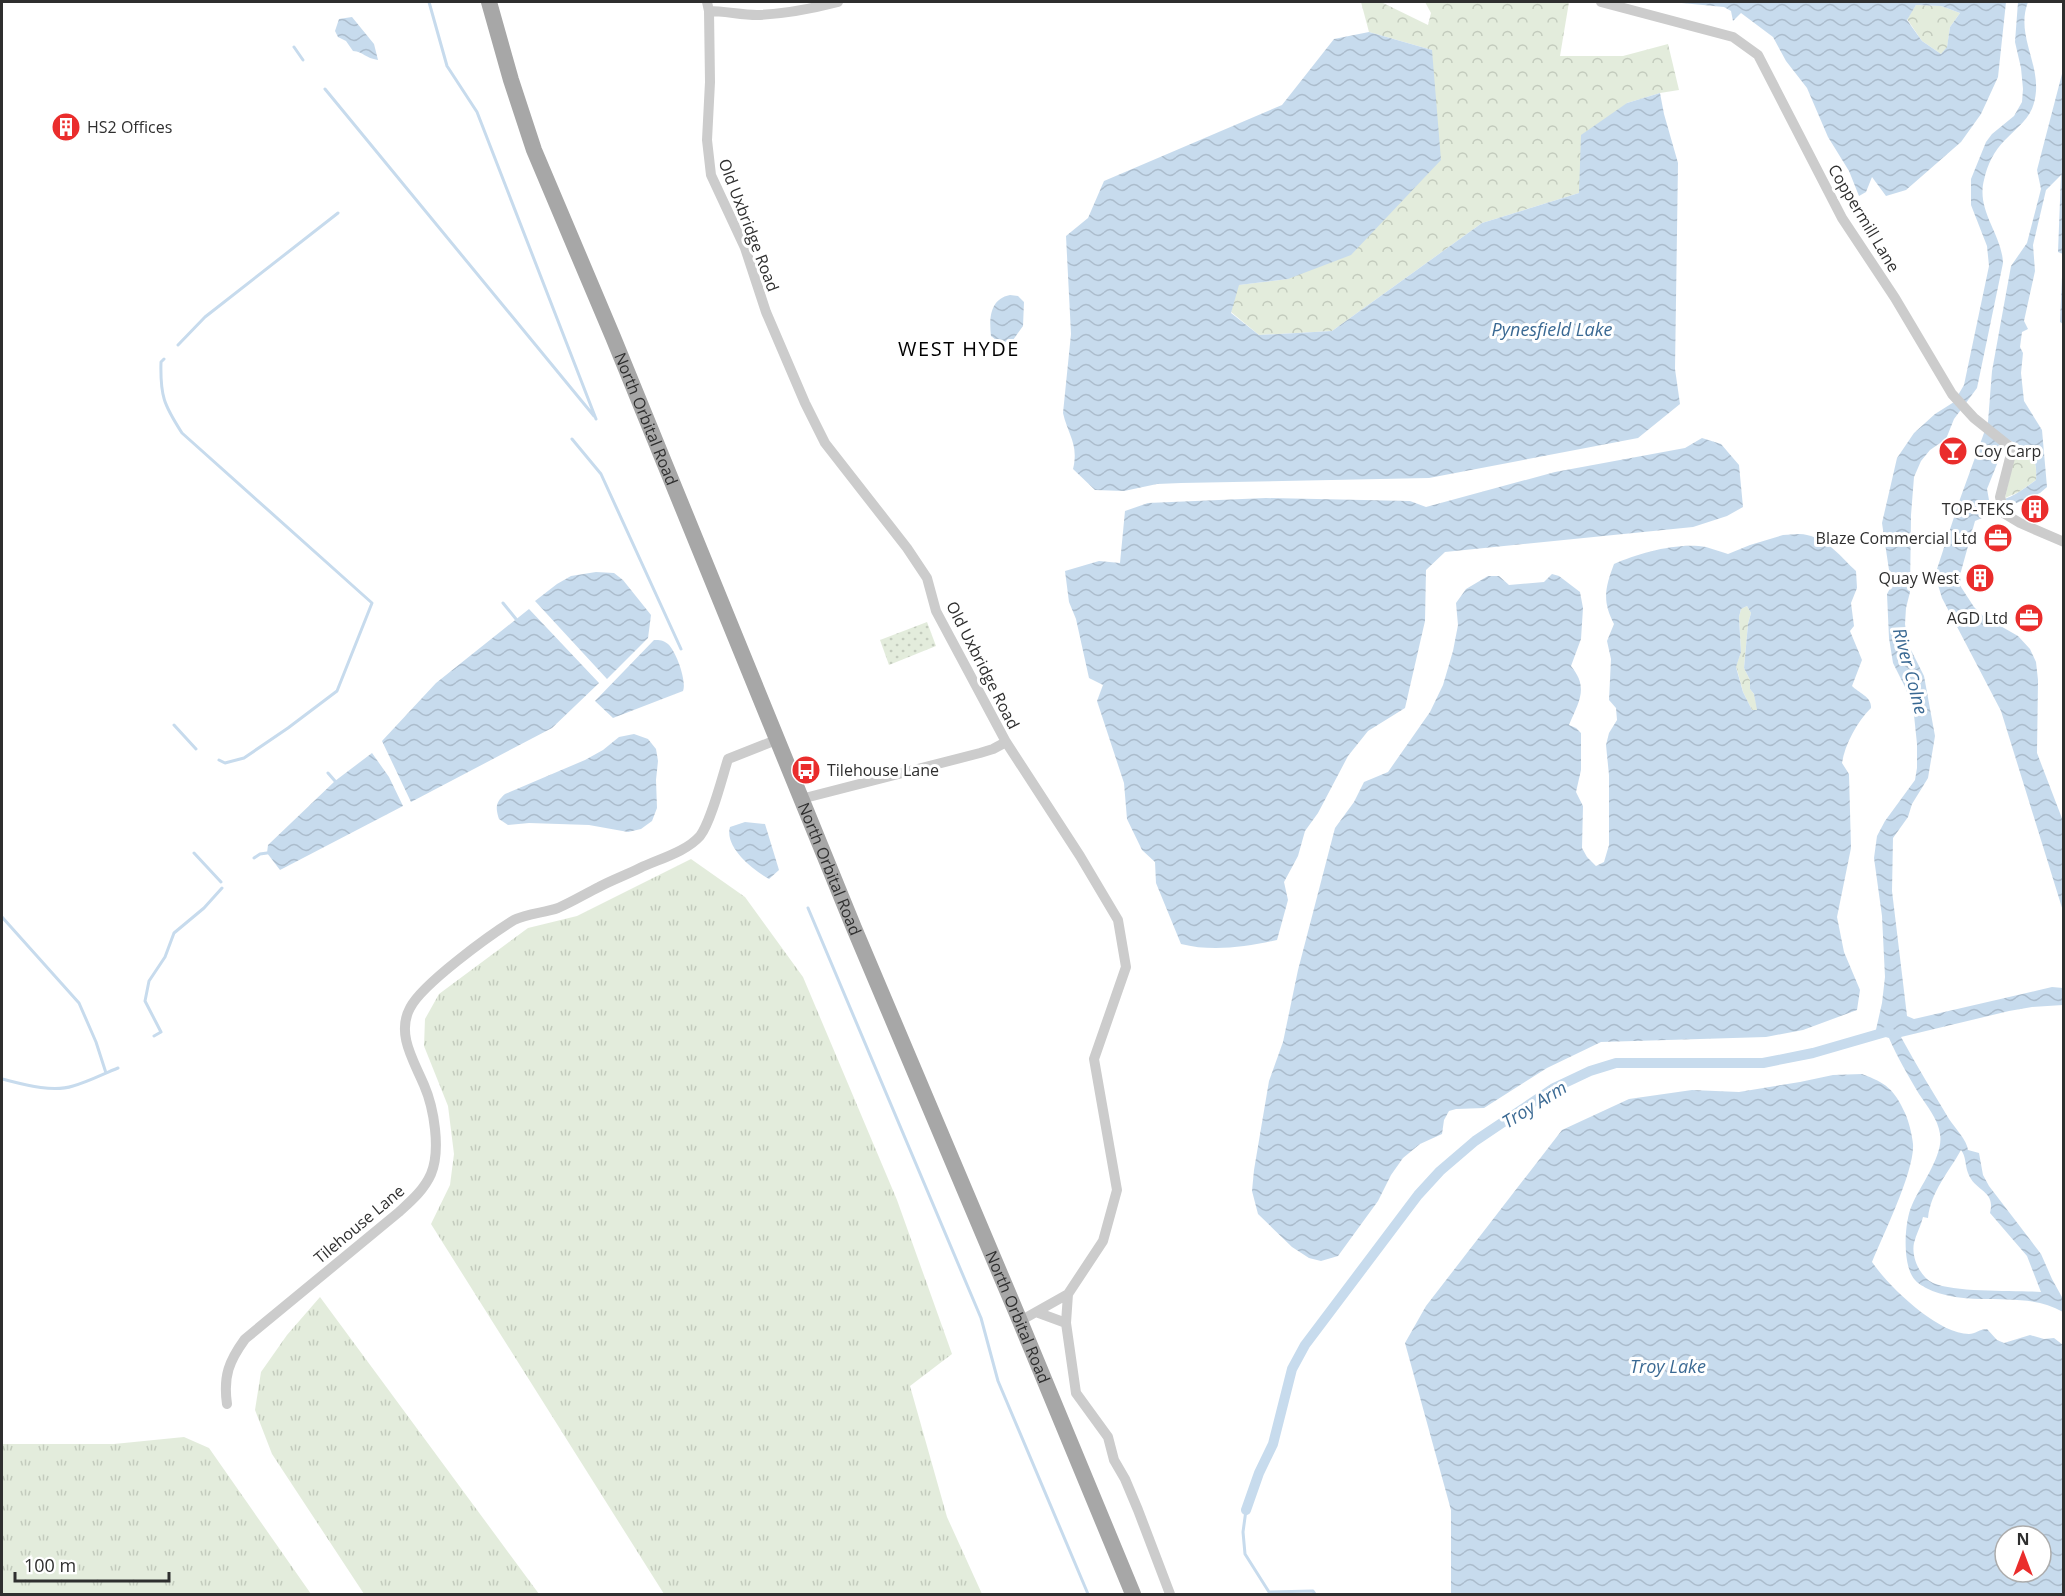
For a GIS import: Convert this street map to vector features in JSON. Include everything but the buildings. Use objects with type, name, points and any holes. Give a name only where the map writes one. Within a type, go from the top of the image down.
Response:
[{"type":"main road","name":"North Orbital Road","points":[[489,2],[534,150],[679,496],[776,740],[1133,1594]]},
{"type":"street","points":[[708,6],[756,15],[797,11],[838,2]]},
{"type":"street","name":"Coppermill Lane","points":[[1601,2],[1733,37],[1758,55],[1842,218],[1895,298],[1954,397],[1978,422],[2009,446],[2011,454],[2001,488],[2005,514],[2020,524],[2064,542]]},
{"type":"street","name":"Old Uxbridge Road","points":[[708,6],[710,82],[708,162],[717,191],[745,248],[766,312],[805,403],[825,443],[907,548],[927,578],[936,611],[1006,742],[1080,856],[1118,920],[1126,967],[1094,1059],[1117,1190],[1103,1240],[1068,1294],[1020,1321]]},
{"type":"street","name":"Tilehouse Lane","points":[[227,1404],[225,1386],[228,1366],[245,1339],[399,1212],[416,1197],[430,1176],[435,1153],[434,1122],[425,1087],[407,1047],[406,1022],[409,1009],[416,999],[428,986],[516,920],[573,902],[680,850],[696,839],[702,833],[709,816],[728,759],[776,740]]},
{"type":"street","points":[[801,799],[986,751],[1006,742]]},
{"type":"street","points":[[1068,1294],[1066,1323],[1076,1394],[1108,1437],[1114,1460],[1138,1510],[1170,1594]]},
{"type":"street","points":[[1036,1312],[1066,1323]]},
{"type":"green space","points":[[1361,2],[1381,2],[1428,25],[1431,13],[1425,2],[1569,2],[1560,56],[1623,56],[1668,44],[1679,90],[1627,103],[1579,193],[1482,223],[1332,331],[1259,335],[1231,312],[1238,285],[1288,279],[1432,50],[1369,32]]},
{"type":"green space","points":[[1916,5],[1941,6],[1960,13],[1950,27],[1947,48],[1941,54],[1922,41],[1907,19]]},
{"type":"green space","points":[[2014,443],[2026,449],[2033,457],[2036,466],[2036,480],[2019,492],[2005,498],[2015,453]]},
{"type":"green space","points":[[1747,606],[1751,613],[1744,668],[1750,680],[1750,689],[1754,694],[1758,710],[1752,710],[1743,692],[1736,666],[1741,652],[1739,617],[1741,609]]},
{"type":"green space","points":[[927,622],[936,646],[889,665],[880,640]]},
{"type":"green space","points":[[691,859],[745,897],[803,977],[897,1200],[952,1354],[910,1386],[947,1517],[982,1594],[664,1594],[431,1224],[450,1185],[454,1154],[448,1106],[424,1046],[425,1019],[439,994],[528,928],[577,916]]},
{"type":"green space","points":[[320,1297],[539,1594],[364,1594],[272,1454],[255,1410],[261,1372],[287,1335]]},
{"type":"green space","points":[[184,1437],[209,1448],[311,1594],[2,1594],[2,1444],[114,1444]]},
{"type":"water","points":[[1671,2],[2006,2],[1998,77],[1981,114],[1961,142],[1906,190],[1886,196],[1872,177],[1866,192],[1859,196],[1849,171],[1828,137],[1807,88],[1786,61],[1773,37],[1741,13],[1733,21],[1731,11],[1724,7]],"holes":[[[1916,5],[1941,6],[1960,13],[1950,27],[1947,47],[1941,54],[1922,41],[1907,20]]]},
{"type":"water","name":"River Colne","points":[[2018,2],[2028,2],[2024,25],[2036,80],[2035,100],[2026,119],[1994,154],[1987,169],[1982,191],[1986,212],[2002,252],[2003,263],[1977,388],[1954,419],[1946,439],[1930,450],[1921,461],[1914,477],[1910,592],[1905,624],[1908,644],[1924,676],[1935,736],[1928,778],[1912,804],[1908,817],[1893,838],[1892,891],[1907,1016],[1914,1019],[2052,987],[2063,988],[2063,1005],[2009,1011],[1901,1037],[1949,1119],[1963,1138],[1968,1150],[1979,1153],[1983,1175],[1989,1186],[2041,1254],[2063,1299],[2063,1312],[2030,1301],[1960,1298],[1926,1288],[1915,1280],[1906,1255],[1907,1222],[1912,1205],[1935,1161],[1940,1134],[1935,1118],[1919,1094],[1889,1038],[1875,1034],[1885,977],[1882,916],[1874,858],[1877,836],[1885,821],[1915,780],[1917,768],[1914,715],[1906,689],[1893,663],[1889,638],[1887,594],[1893,583],[1882,523],[1897,458],[1914,433],[1935,414],[1954,402],[1964,385],[1989,266],[1987,246],[1971,205],[1971,179],[1986,142],[2014,116],[2022,102],[2021,68],[2015,42]],"holes":[[[1961,1150],[1971,1179],[1988,1195],[1991,1205],[1990,1213],[2027,1256],[2041,1292],[1943,1286],[1928,1280],[1920,1271],[1913,1248],[1916,1236],[1923,1217],[1928,1218],[1941,1182]]]},
{"type":"water","points":[[352,17],[374,44],[378,60],[353,51],[346,41],[338,37],[335,31],[339,19]]},
{"type":"water","name":"Pynesfield Lake","points":[[1369,32],[1432,50],[1441,160],[1351,255],[1288,279],[1239,285],[1231,313],[1259,335],[1332,331],[1482,223],[1579,193],[1581,135],[1627,103],[1660,93],[1678,163],[1675,369],[1680,404],[1638,438],[1429,478],[1181,483],[1157,484],[1124,491],[1095,490],[1073,469],[1074,446],[1063,413],[1071,334],[1066,236],[1088,218],[1104,181],[1282,105],[1334,39]]},
{"type":"water","points":[[2063,70],[2063,254],[2058,252],[2061,175],[2046,190],[2033,245],[2035,271],[2024,321],[2028,329],[2022,332],[2020,347],[2023,353],[2021,373],[2024,401],[2042,430],[2047,487],[2040,493],[1975,521],[1960,575],[1961,587],[1974,607],[1983,616],[2018,636],[2030,649],[2036,662],[2038,680],[2037,753],[2063,821],[2063,911],[2001,711],[1942,598],[1935,575],[1988,422],[1992,371],[2011,266],[2027,243],[2041,189],[2037,170]],"holes":[[[2007,439],[2026,450],[2033,458],[2036,480],[2008,498],[1989,500],[1987,489]]]},
{"type":"water","points":[[2063,254],[2063,324],[2060,322]]},
{"type":"water","points":[[1010,295],[1018,296],[1024,302],[1023,326],[1013,340],[1000,343],[991,336],[992,310],[998,301]]},
{"type":"water","points":[[1702,438],[1721,444],[1739,465],[1743,507],[1727,516],[1693,527],[1445,552],[1426,570],[1425,621],[1405,708],[1368,731],[1348,756],[1318,813],[1305,831],[1298,856],[1284,882],[1288,900],[1277,940],[1229,948],[1205,948],[1181,944],[1156,883],[1155,862],[1142,850],[1127,819],[1124,783],[1097,701],[1103,685],[1089,678],[1076,619],[1069,602],[1065,571],[1099,561],[1120,563],[1125,511],[1148,503],[1266,498],[1410,501],[1426,507],[1555,472],[1685,448]]},
{"type":"water","points":[[1783,535],[1807,535],[1828,545],[1856,571],[1857,588],[1851,603],[1854,626],[1850,631],[1862,660],[1852,686],[1867,698],[1871,708],[1852,734],[1842,763],[1849,774],[1851,848],[1837,917],[1844,952],[1860,990],[1857,1010],[1803,1030],[1766,1037],[1601,1042],[1547,1068],[1484,1108],[1449,1111],[1444,1120],[1442,1134],[1420,1144],[1403,1158],[1391,1175],[1378,1201],[1338,1256],[1321,1261],[1309,1258],[1292,1247],[1258,1214],[1252,1191],[1269,1081],[1283,1042],[1298,970],[1335,828],[1354,802],[1364,782],[1388,772],[1430,712],[1443,685],[1453,651],[1458,625],[1456,603],[1466,589],[1488,576],[1499,576],[1509,585],[1544,582],[1552,574],[1559,576],[1580,592],[1583,608],[1581,639],[1571,666],[1580,681],[1581,688],[1569,725],[1581,733],[1581,770],[1576,792],[1583,806],[1582,848],[1596,866],[1604,862],[1609,845],[1609,775],[1606,745],[1609,733],[1617,720],[1616,708],[1609,700],[1611,659],[1607,641],[1614,624],[1606,601],[1614,564],[1647,552],[1671,547],[1706,547],[1728,554]],"holes":[[[1747,606],[1751,613],[1744,668],[1750,680],[1750,689],[1754,694],[1757,710],[1752,710],[1743,692],[1736,667],[1741,652],[1739,617],[1741,609]]]},
{"type":"water","points":[[596,572],[614,573],[623,580],[651,615],[648,638],[607,679],[535,601],[571,576]]},
{"type":"water","points":[[529,609],[599,683],[552,728],[411,802],[382,741],[436,683]]},
{"type":"water","points":[[654,640],[666,643],[674,653],[682,674],[683,691],[613,718],[595,701]]},
{"type":"water","points":[[634,734],[648,739],[656,749],[658,761],[657,808],[652,821],[641,829],[628,832],[589,825],[529,823],[508,825],[499,819],[497,805],[505,794],[585,760],[603,750],[619,737]]},
{"type":"water","points":[[372,753],[389,777],[403,806],[280,870],[267,853],[268,845],[335,781]]},
{"type":"water","points":[[745,822],[765,824],[779,870],[769,879],[748,864],[731,842],[730,827]]},
{"type":"water","name":"Troy Lake","points":[[1862,1074],[1883,1084],[1893,1092],[1905,1113],[1913,1144],[1909,1170],[1872,1262],[1902,1296],[1929,1318],[1957,1332],[1969,1334],[1987,1329],[1997,1340],[2004,1343],[2030,1335],[2044,1339],[2054,1338],[2063,1345],[2063,1594],[1451,1594],[1451,1510],[1405,1343],[1426,1306],[1562,1130],[1629,1099],[1692,1090],[1739,1092],[1833,1075]]},
{"type":"waterway","points":[[429,2],[447,66],[477,112],[596,419]]},
{"type":"waterway","points":[[294,47],[303,60]]},
{"type":"waterway","points":[[325,89],[594,416]]},
{"type":"waterway","points":[[178,345],[205,317],[338,213]]},
{"type":"waterway","points":[[164,359],[161,362],[162,392],[167,407],[182,433],[372,603],[337,691],[244,758],[225,763],[219,760]]},
{"type":"waterway","points":[[572,439],[601,474],[681,649]]},
{"type":"waterway","points":[[503,603],[516,619]]},
{"type":"waterway","points":[[174,725],[196,749]]},
{"type":"waterway","points":[[328,773],[335,781]]},
{"type":"waterway","points":[[194,853],[221,882]]},
{"type":"waterway","points":[[254,858],[267,853]]},
{"type":"waterway","points":[[154,1036],[161,1032],[145,1001],[149,981],[165,957],[174,933],[204,908],[222,888]]},
{"type":"waterway","points":[[808,908],[981,1318],[998,1381],[1088,1594]]},
{"type":"waterway","points":[[2,917],[79,1003],[96,1042],[106,1073]]},
{"type":"waterway","name":"Troy Arm","points":[[1246,1510],[1259,1473],[1273,1444],[1292,1369],[1305,1345],[1418,1195],[1440,1171],[1475,1141],[1554,1088],[1590,1071],[1616,1063],[1763,1063],[1813,1053],[1889,1031]]},
{"type":"waterway","points":[[2,1079],[56,1089],[84,1082],[118,1068]]},
{"type":"waterway","points":[[1246,1510],[1243,1532],[1245,1554],[1269,1592],[1313,1591],[1315,1594]]},
{"type":"place","name":"HS2 Offices","points":[[66,127]]},
{"type":"place","name":"Coy Carp","points":[[1953,451]]},
{"type":"place","name":"TOP-TEKS","points":[[2035,509]]},
{"type":"place","name":"Blaze Commercial Ltd","points":[[1998,538]]},
{"type":"place","name":"Quay West","points":[[1980,578]]},
{"type":"place","name":"AGD Ltd","points":[[2029,618]]},
{"type":"place","name":"Tilehouse Lane","points":[[806,770]]},
{"type":"district","name":"WEST HYDE","points":[[959,348]]}]
